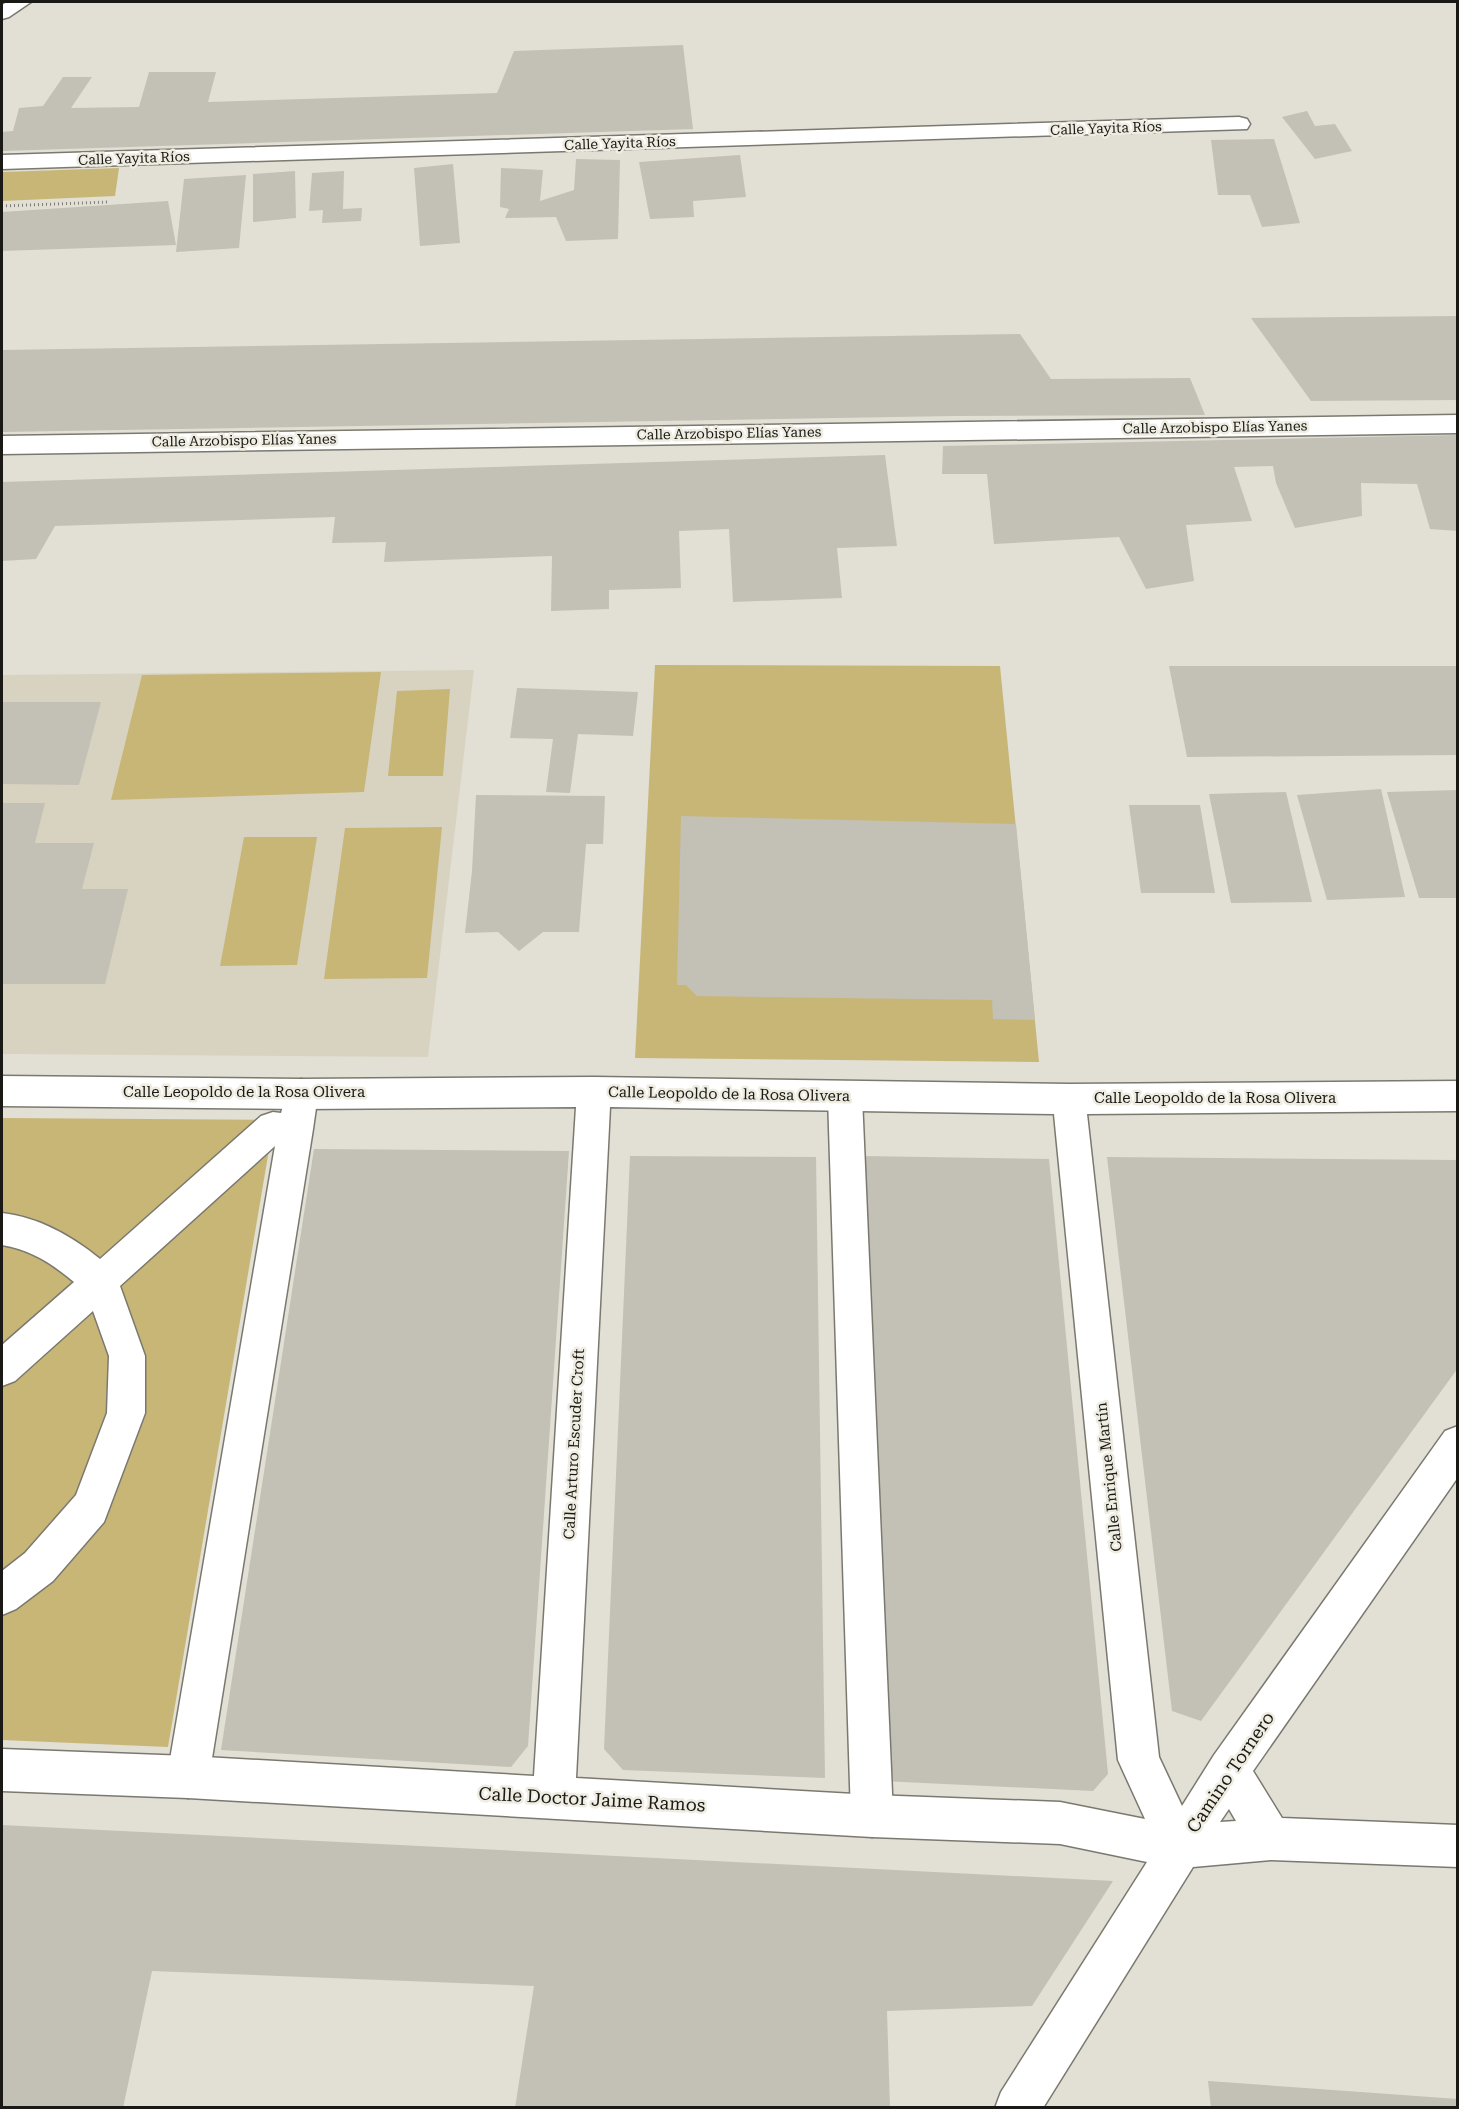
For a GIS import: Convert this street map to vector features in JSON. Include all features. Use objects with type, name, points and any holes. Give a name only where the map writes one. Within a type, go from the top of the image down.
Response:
[{"type":"street","points":[[2,13],[21,2]]},
{"type":"street","name":"Calle Yayita Ríos","points":[[2,162],[1239,124]]},
{"type":"street","name":"Calle Arzobispo Elías Yanes","points":[[2,445],[1458,424]]},
{"type":"street","name":"Calle Leopoldo de la Rosa Olivera","points":[[2,1090],[299,1111],[594,1092],[1069,1099],[1458,1096]]},
{"type":"street","name":"Calle Arturo Escuder Croft","points":[[554,1797],[594,1092]]},
{"type":"street","points":[[845,1097],[872,1816]]},
{"type":"street","name":"Calle Enrique Martín","points":[[1069,1099],[1139,1760],[1180,1847]]},
{"type":"street","points":[[2,1369],[273,1127],[299,1111]]},
{"type":"street","points":[[188,1777],[299,1111]]},
{"type":"street","points":[[2,1229],[21,1232],[62,1250],[101,1282],[127,1356],[126,1413],[90,1508],[39,1567],[2,1595]]},
{"type":"street","name":"Camino Tornero","points":[[1017,2108],[1229,1770],[1458,1444]]},
{"type":"street","name":"Calle Doctor Jaime Ramos","points":[[2,1770],[188,1777],[872,1816],[1060,1823],[1180,1847],[1271,1839],[1458,1846]]},
{"type":"street","points":[[1229,1770],[1271,1839]]},
{"type":"path","points":[[2,206],[108,202]]},
{"type":"shaded area","points":[[119,168],[115,196],[2,201],[2,172]]},
{"type":"shaded area","points":[[655,665],[1000,666],[1039,1062],[635,1058]]},
{"type":"shaded area","points":[[474,670],[428,1057],[2,1054],[2,675]]},
{"type":"shaded area","points":[[381,672],[364,792],[111,800],[142,675]]},
{"type":"shaded area","points":[[450,689],[443,776],[388,776],[397,691]]},
{"type":"shaded area","points":[[442,827],[427,978],[324,979],[345,828]]},
{"type":"shaded area","points":[[244,837],[317,837],[297,965],[220,966]]},
{"type":"shaded area","points":[[2,1118],[274,1120],[168,1747],[2,1740]]},
{"type":"building","points":[[683,45],[693,129],[2,151],[2,132],[13,131],[19,108],[43,106],[63,77],[92,77],[71,108],[139,107],[149,72],[216,72],[208,102],[497,93],[514,51]]},
{"type":"building","points":[[1307,111],[1315,126],[1335,124],[1352,151],[1315,159],[1282,117]]},
{"type":"building","points":[[1274,139],[1300,223],[1262,227],[1250,195],[1218,195],[1211,140]]},
{"type":"building","points":[[740,155],[746,197],[693,201],[694,217],[650,219],[639,162]]},
{"type":"building","points":[[576,159],[620,160],[618,239],[566,241],[556,217],[505,218],[509,209],[500,207],[501,168],[543,170],[540,201],[574,190]]},
{"type":"building","points":[[453,164],[460,243],[420,246],[414,168]]},
{"type":"building","points":[[295,171],[296,218],[253,222],[253,174]]},
{"type":"building","points":[[344,171],[343,209],[362,208],[361,221],[322,223],[323,210],[309,211],[312,173]]},
{"type":"building","points":[[246,175],[239,248],[176,252],[184,179]]},
{"type":"building","points":[[168,201],[176,245],[2,251],[2,212]]},
{"type":"building","points":[[1458,316],[1458,400],[1311,401],[1251,318]]},
{"type":"building","points":[[1020,334],[1051,379],[1190,378],[1205,415],[954,416],[2,432],[2,350]]},
{"type":"building","points":[[1458,435],[1458,531],[1430,529],[1417,484],[1361,483],[1362,516],[1295,528],[1276,483],[1273,466],[1234,467],[1252,521],[1186,525],[1194,581],[1146,589],[1119,537],[994,544],[987,474],[942,474],[943,446]]},
{"type":"building","points":[[885,455],[897,546],[837,548],[842,598],[733,602],[729,529],[679,531],[681,588],[609,590],[609,609],[551,611],[552,556],[384,562],[386,542],[332,543],[335,517],[55,526],[36,559],[2,561],[2,482]]},
{"type":"building","points":[[1169,666],[1458,666],[1458,755],[1187,757]]},
{"type":"building","points":[[517,688],[638,692],[633,736],[578,734],[570,793],[546,792],[553,739],[510,738]]},
{"type":"building","points":[[2,702],[101,702],[79,785],[2,784]]},
{"type":"building","points":[[1381,789],[1405,897],[1327,900],[1297,795]]},
{"type":"building","points":[[1458,790],[1458,898],[1419,898],[1387,792]]},
{"type":"building","points":[[1286,792],[1312,902],[1231,903],[1209,794]]},
{"type":"building","points":[[476,795],[605,796],[603,844],[586,844],[579,932],[543,932],[519,951],[498,932],[465,933],[472,871]]},
{"type":"building","points":[[2,803],[45,803],[35,843],[94,843],[82,889],[128,889],[105,984],[2,984]]},
{"type":"building","points":[[1129,805],[1200,805],[1215,893],[1141,893]]},
{"type":"building","points":[[681,816],[1016,824],[1035,1020],[993,1019],[992,1000],[697,996],[686,985],[677,985]]},
{"type":"building","points":[[314,1149],[569,1151],[528,1746],[511,1767],[221,1750]]},
{"type":"building","points":[[630,1156],[816,1157],[825,1778],[623,1770],[604,1749]]},
{"type":"building","points":[[861,1156],[1049,1159],[1108,1774],[1093,1791],[882,1781]]},
{"type":"building","points":[[1107,1157],[1458,1160],[1458,1368],[1201,1721],[1172,1711]]},
{"type":"building","points":[[2,1825],[1113,1881],[1032,2006],[887,2011],[890,2108],[515,2108],[534,1986],[152,1971],[123,2108],[2,2108]]},
{"type":"building","points":[[1208,2081],[1458,2099],[1458,2108],[1211,2108]]}]
